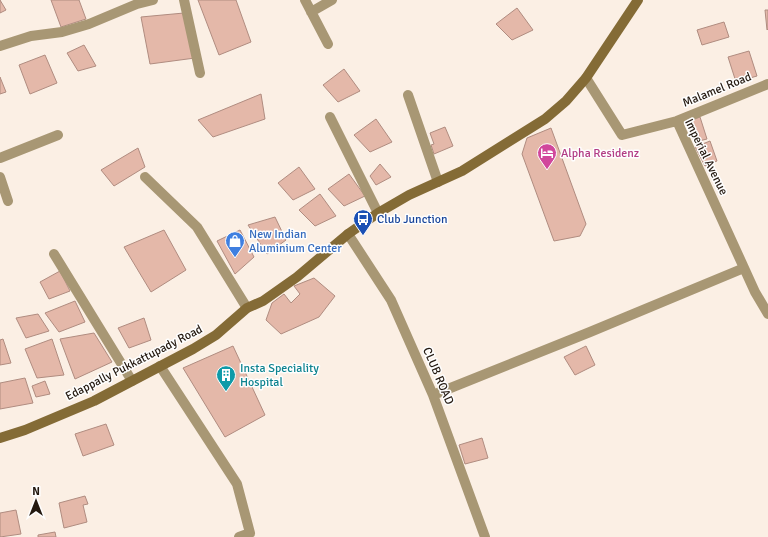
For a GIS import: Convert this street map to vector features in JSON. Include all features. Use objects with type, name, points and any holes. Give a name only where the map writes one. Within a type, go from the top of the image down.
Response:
[{"type":"main road","name":"Edappally Pukkattupady Road","points":[[0,438],[25,430],[94,401],[216,335],[246,308],[263,302],[297,277],[348,234],[378,213],[409,195],[462,171],[545,119],[566,102],[586,78],[638,0]]},
{"type":"street","points":[[0,46],[31,36],[62,32],[89,24],[136,2],[153,0]]},
{"type":"street","points":[[184,0],[200,73]]},
{"type":"street","points":[[305,0],[328,44]]},
{"type":"street","points":[[311,12],[332,0]]},
{"type":"street","name":"Imperial Avenue","points":[[586,78],[622,135],[677,121],[755,292],[768,314]]},
{"type":"street","name":"Malamel Road","points":[[677,121],[768,84]]},
{"type":"street","points":[[408,96],[438,182]]},
{"type":"street","points":[[330,117],[378,213]]},
{"type":"street","points":[[0,158],[58,135]]},
{"type":"street","points":[[0,176],[8,202]]},
{"type":"street","points":[[145,177],[197,227],[246,308]]},
{"type":"street","name":"CLUB ROAD","points":[[348,234],[391,300],[433,395],[485,537]]},
{"type":"street","points":[[54,254],[132,381]]},
{"type":"street","points":[[433,395],[744,268]]},
{"type":"street","points":[[160,366],[237,484],[251,535],[240,537]]},
{"type":"building","points":[[0,0],[6,10],[0,13]]},
{"type":"building","points":[[51,0],[79,0],[86,19],[61,27]]},
{"type":"building","points":[[198,0],[236,0],[251,42],[219,55]]},
{"type":"building","points":[[517,8],[533,30],[512,40],[496,24]]},
{"type":"building","points":[[765,10],[768,10],[767,30]]},
{"type":"building","points":[[184,13],[195,58],[150,64],[141,17]]},
{"type":"building","points":[[724,22],[729,37],[702,45],[697,30]]},
{"type":"building","points":[[84,45],[96,66],[78,71],[67,53]]},
{"type":"building","points":[[749,51],[757,76],[736,82],[728,57]]},
{"type":"building","points":[[45,55],[57,83],[30,94],[19,65]]},
{"type":"building","points":[[344,69],[360,91],[338,102],[323,85]]},
{"type":"building","points":[[0,77],[6,92],[0,94]]},
{"type":"building","points":[[261,94],[265,119],[213,137],[198,120]]},
{"type":"building","points":[[700,117],[707,139],[695,142],[690,132],[692,120]]},
{"type":"building","points":[[376,119],[392,142],[370,152],[354,135]]},
{"type":"building","points":[[445,127],[453,146],[434,154],[431,145],[434,144],[430,133]]},
{"type":"building","name":"Alpha Residenz","points":[[551,128],[586,224],[580,236],[554,241],[522,154],[527,138]]},
{"type":"building","points":[[710,141],[717,161],[705,166],[695,147]]},
{"type":"building","points":[[138,148],[145,167],[114,186],[101,170]]},
{"type":"building","points":[[380,164],[391,177],[376,185],[370,176]]},
{"type":"building","points":[[299,167],[315,189],[293,200],[278,183]]},
{"type":"building","points":[[349,174],[365,196],[344,206],[328,189]]},
{"type":"building","points":[[320,194],[336,216],[315,226],[299,210]]},
{"type":"building","points":[[275,217],[286,240],[267,254],[248,225]]},
{"type":"building","points":[[164,230],[186,270],[151,292],[124,247]]},
{"type":"building","points":[[240,230],[254,257],[235,274],[217,241]]},
{"type":"building","points":[[60,271],[70,291],[49,299],[40,282]]},
{"type":"building","points":[[314,278],[335,296],[319,317],[281,334],[266,320],[272,303],[284,294],[291,303],[300,294],[294,286]]},
{"type":"building","points":[[75,301],[85,322],[59,332],[45,313]]},
{"type":"building","points":[[38,314],[49,331],[26,338],[16,318]]},
{"type":"building","points":[[144,318],[151,340],[129,348],[118,328]]},
{"type":"building","points":[[94,333],[112,362],[75,379],[60,339]]},
{"type":"building","points":[[3,339],[11,363],[0,365],[0,340]]},
{"type":"building","points":[[52,339],[64,375],[37,378],[25,349]]},
{"type":"building","name":"Insta Speciality Hospital","points":[[233,346],[265,415],[225,437],[183,368]]},
{"type":"building","points":[[586,346],[595,365],[575,375],[564,357]]},
{"type":"building","points":[[25,378],[33,403],[0,409],[0,383]]},
{"type":"building","points":[[45,381],[50,394],[36,397],[32,386]]},
{"type":"building","points":[[106,424],[114,445],[83,456],[75,434]]},
{"type":"building","points":[[482,438],[488,458],[465,464],[459,445]]},
{"type":"building","points":[[85,496],[88,504],[83,505],[87,522],[64,528],[59,503]]},
{"type":"building","points":[[16,510],[21,534],[0,537],[0,513]]},
{"type":"building","points":[[55,532],[56,537],[38,537],[38,535]]},
{"type":"place","name":"Alpha Residenz","points":[[547,170]]},
{"type":"place","name":"Club Junction","points":[[363,236]]},
{"type":"place","name":"New Indian Aluminium Center","points":[[235,258]]},
{"type":"place","name":"Insta Speciality Hospital","points":[[226,392]]}]
